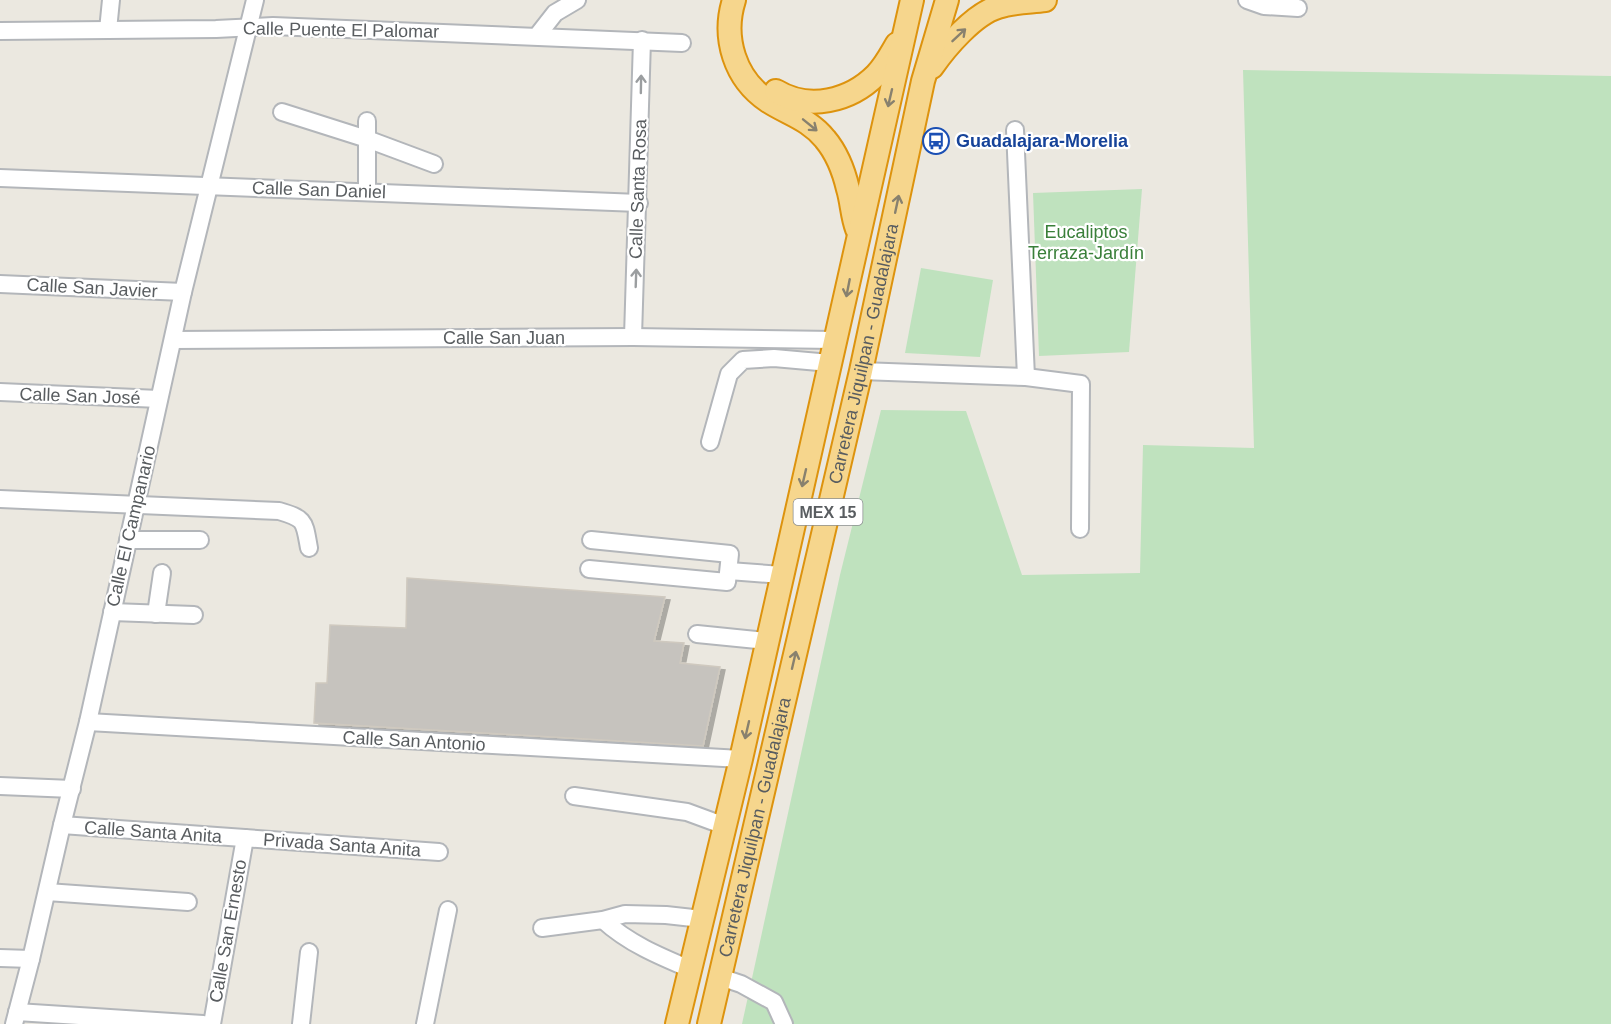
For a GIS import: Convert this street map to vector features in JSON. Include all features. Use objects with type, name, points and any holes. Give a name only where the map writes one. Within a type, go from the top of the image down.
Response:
[{"type":"highway","points":[[734,0],[730,35],[738,68],[759,94],[802,119],[825,139],[838,162],[848,189],[859,235]]},
{"type":"highway","points":[[749,0],[743,14],[742,34],[752,63],[764,81],[784,96],[795,100],[826,101],[844,96],[861,87],[882,67],[905,29]]},
{"type":"highway","name":"Carretera Jiquilpan - Guadalajara","points":[[677,1024],[741,759],[912,0]]},
{"type":"highway","name":"Carretera Jiquilpan - Guadalajara","points":[[709,1024],[861,371],[923,81],[947,0]]},
{"type":"highway","points":[[923,81],[950,44],[984,13],[998,7],[1045,0]]},
{"type":"street","points":[[108,30],[111,0]]},
{"type":"street","name":"Calle El Campanario","points":[[15,1018],[88,722],[183,292],[255,0]]},
{"type":"street","points":[[537,36],[552,7],[577,0]]},
{"type":"street","points":[[1247,0],[1264,6],[1298,8]]},
{"type":"street","name":"Calle Puente El Palomar","points":[[0,31],[216,29],[273,26],[682,42]]},
{"type":"street","name":"Calle Santa Rosa","points":[[633,337],[639,203],[642,40]]},
{"type":"street","points":[[282,112],[367,139],[434,164]]},
{"type":"street","points":[[367,121],[367,192]]},
{"type":"street","points":[[1015,130],[1026,377]]},
{"type":"street","name":"Calle San Daniel","points":[[0,178],[639,203]]},
{"type":"street","name":"Calle San Javier","points":[[0,284],[183,292]]},
{"type":"street","name":"Calle San Juan","points":[[172,340],[633,337],[835,340]]},
{"type":"street","points":[[711,442],[729,374],[743,360],[774,358],[830,363]]},
{"type":"street","points":[[861,371],[1026,377],[1081,384],[1080,529]]},
{"type":"street","name":"Calle San José","points":[[0,392],[159,399]]},
{"type":"street","points":[[0,499],[279,511],[298,517],[305,526],[309,548]]},
{"type":"street","points":[[128,540],[200,540]]},
{"type":"street","points":[[589,569],[727,582],[729,571],[730,554],[591,540]]},
{"type":"street","points":[[729,571],[782,575]]},
{"type":"street","points":[[156,614],[162,573]]},
{"type":"street","points":[[112,612],[194,615]]},
{"type":"street","points":[[697,634],[767,641]]},
{"type":"street","name":"Calle San Antonio","points":[[88,722],[741,759]]},
{"type":"street","points":[[0,786],[72,789]]},
{"type":"street","points":[[574,796],[687,812],[725,826]]},
{"type":"street","name":"Calle Santa Anita","points":[[62,825],[245,838]]},
{"type":"street","name":"Privada Santa Anita","points":[[245,838],[439,852]]},
{"type":"street","name":"Calle San Ernesto","points":[[212,1024],[245,838]]},
{"type":"street","points":[[47,892],[188,902]]},
{"type":"street","points":[[425,1024],[448,910]]},
{"type":"street","points":[[542,928],[603,920],[625,914],[702,919]]},
{"type":"street","points":[[603,920],[640,947],[690,969]]},
{"type":"street","points":[[301,1024],[309,952]]},
{"type":"street","points":[[0,958],[31,959]]},
{"type":"street","points":[[720,977],[741,984],[774,1002],[784,1024]]},
{"type":"street","points":[[15,1018],[203,1024]]},
{"type":"green space","points":[[1243,70],[1611,76],[1611,1024],[742,1024],[840,575],[881,410],[966,411],[1022,575],[1140,573],[1143,445],[1254,448]]},
{"type":"green space","name":"Eucaliptos Terraza-Jardín","points":[[1142,189],[1129,352],[1039,356],[1033,193]]},
{"type":"green space","points":[[921,268],[993,280],[980,357],[905,353]]},
{"type":"building","points":[[407,578],[665,597],[654,641],[684,643],[680,663],[720,667],[703,746],[314,723],[316,683],[327,683],[330,625],[406,628]]},
{"type":"place","name":"Guadalajara-Morelia","points":[[936,141]]}]
